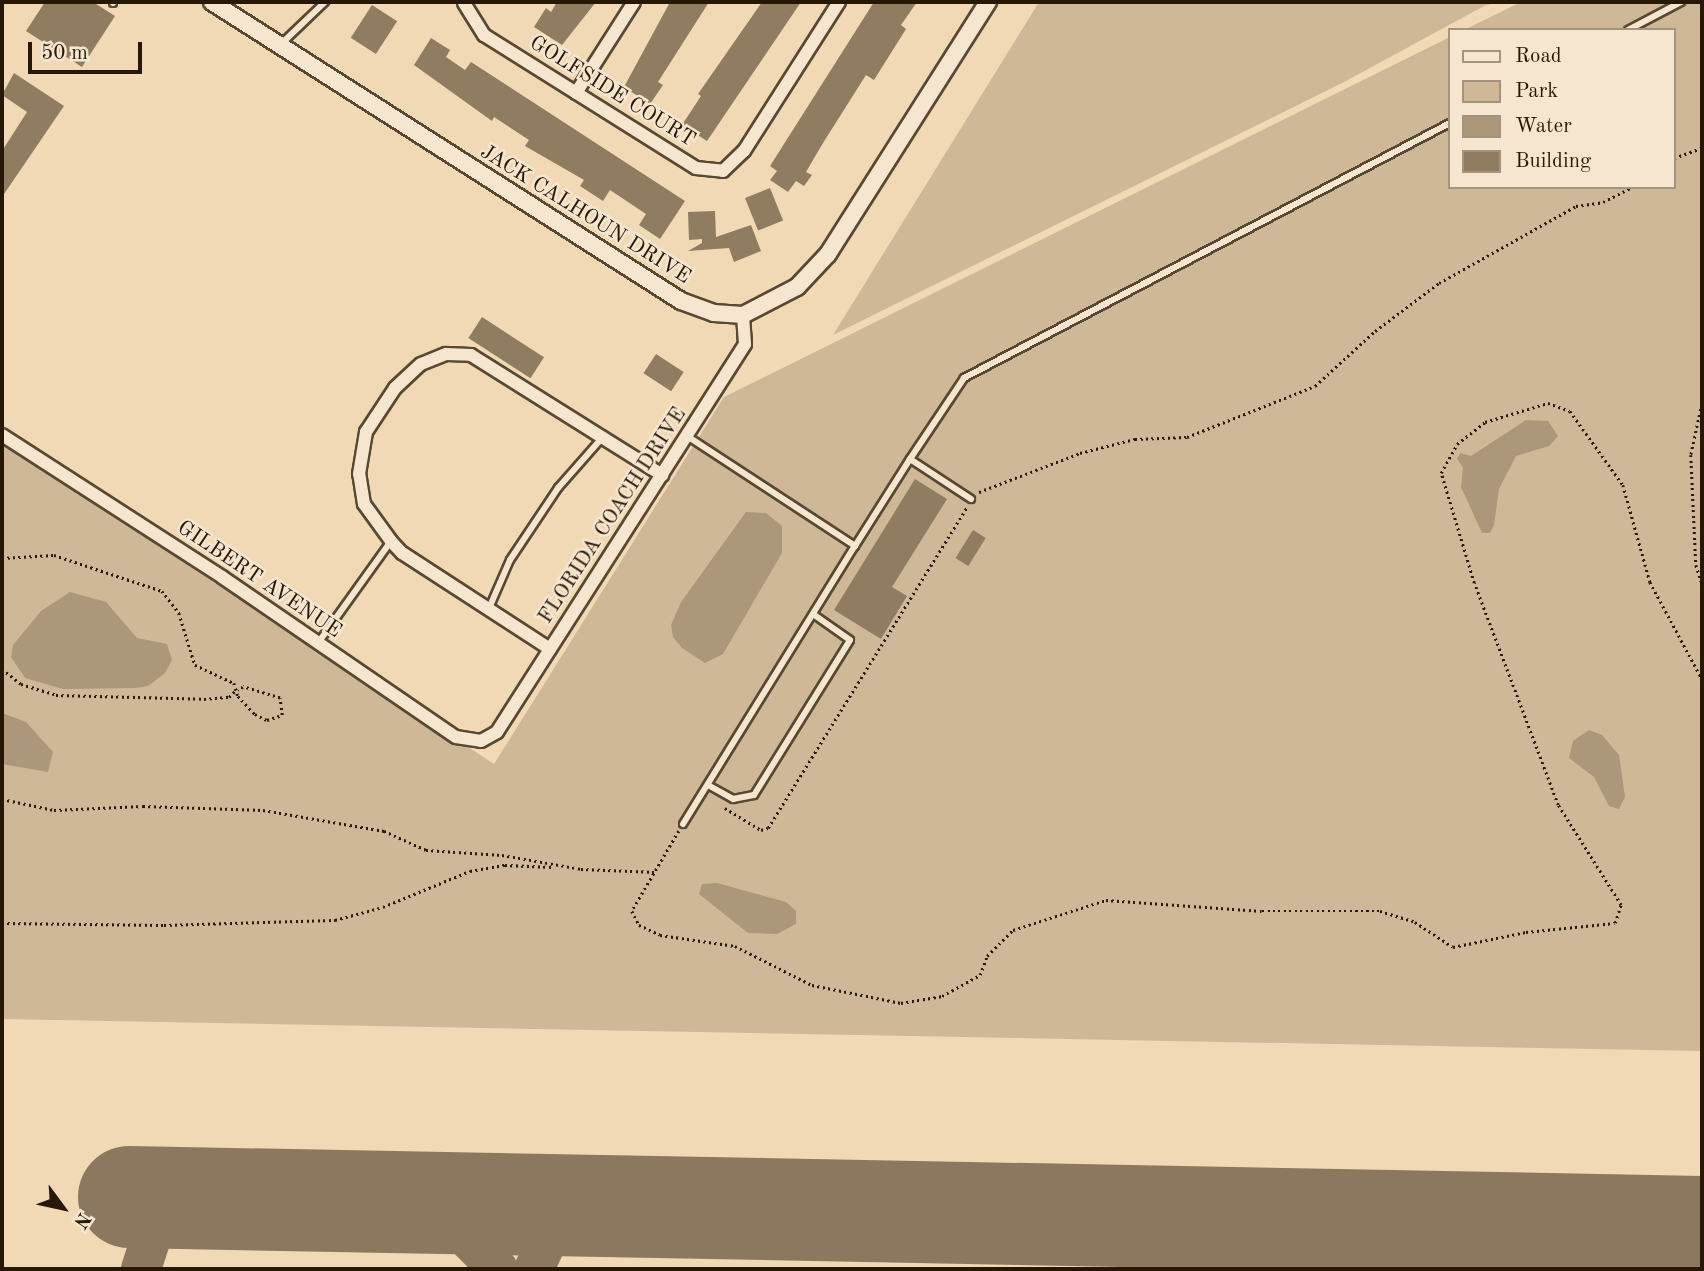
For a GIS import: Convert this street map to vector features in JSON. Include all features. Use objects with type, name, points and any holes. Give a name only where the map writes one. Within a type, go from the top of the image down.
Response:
[{"type":"street","name":"JACK CALHOUN DRIVE","points":[[212,2],[681,301],[714,313],[743,316]]},
{"type":"street","points":[[576,93],[634,2]]},
{"type":"street","name":"GOLFSIDE COURT","points":[[464,3],[484,35],[696,168],[723,171],[744,151],[839,2]]},
{"type":"street","points":[[743,316],[797,287],[828,254],[988,2]]},
{"type":"street","name":"FLORIDA COACH DRIVE","points":[[497,732],[745,344],[743,316]]},
{"type":"street","points":[[551,649],[490,606],[402,553],[391,541],[364,504],[361,460],[366,432],[395,388],[421,364],[446,354],[471,355],[662,475]]},
{"type":"street","name":"GILBERT AVENUE","points":[[2,435],[456,737],[481,741],[497,732]]},
{"type":"lane","points":[[280,46],[325,2]]},
{"type":"lane","points":[[1632,28],[1681,2]]},
{"type":"lane","points":[[683,824],[855,547],[964,378],[1448,124]]},
{"type":"lane","points":[[687,436],[855,547]]},
{"type":"lane","points":[[490,606],[510,560],[558,488],[602,438]]},
{"type":"lane","points":[[910,460],[973,496]]},
{"type":"lane","points":[[318,643],[391,541]]},
{"type":"lane","points":[[708,785],[733,799],[754,795],[850,640],[813,614]]},
{"type":"path","points":[[1676,157],[1702,148]]},
{"type":"path","points":[[973,496],[1080,453],[1135,439],[1187,437],[1315,386],[1375,331],[1439,283],[1576,206],[1603,202],[1628,189]]},
{"type":"path","points":[[639,925],[660,935],[735,946],[812,985],[901,1003],[942,996],[980,975],[987,956],[1013,930],[1106,900],[1262,911],[1380,911],[1415,922],[1453,947],[1526,932],[1615,923],[1621,905],[1558,804],[1474,583],[1441,472],[1457,444],[1485,422],[1548,403],[1570,411],[1623,485],[1650,582],[1702,680]]},
{"type":"path","points":[[1702,404],[1691,455],[1696,565],[1702,583]]},
{"type":"path","points":[[2,558],[54,555],[162,591],[179,613],[190,659],[201,670],[234,683],[237,691],[238,696],[255,714],[267,720],[282,715],[279,698],[243,687],[237,691],[222,699],[56,695],[21,684],[2,668]]},
{"type":"path","points":[[2,799],[54,810],[143,806],[303,814],[384,831],[426,850],[502,855],[568,867]]},
{"type":"path","points":[[2,923],[164,925],[335,920],[383,907],[470,871],[505,865],[656,872]]},
{"type":"green space","points":[[1039,2],[1504,2],[1486,5],[1344,82],[833,335]]},
{"type":"green space","points":[[1521,2],[1702,2],[1702,1051],[2,1019],[2,442],[494,764],[724,397],[1448,38],[1448,189],[1676,189],[1676,28],[1468,28]]},
{"type":"water","points":[[1526,420],[1548,421],[1558,436],[1549,446],[1516,456],[1499,489],[1494,525],[1490,533],[1482,533],[1461,487],[1463,468],[1457,458],[1461,453],[1471,456]]},
{"type":"water","points":[[746,512],[766,513],[782,526],[782,553],[723,654],[705,663],[682,648],[673,637],[671,625],[681,602]]},
{"type":"water","points":[[70,592],[106,602],[137,638],[167,644],[172,660],[165,673],[148,686],[135,688],[63,689],[25,678],[11,657],[13,645],[41,611]]},
{"type":"water","points":[[2,713],[26,722],[53,752],[48,772],[2,764]]},
{"type":"water","points":[[1589,730],[1602,735],[1619,755],[1625,797],[1619,809],[1609,806],[1594,777],[1569,758],[1573,741]]},
{"type":"water","points":[[717,883],[786,902],[796,911],[796,924],[777,934],[748,933],[699,894],[702,884]]},
{"type":"building","points":[[45,2],[93,2],[115,16],[82,67],[26,31]]},
{"type":"building","points":[[557,2],[596,2],[562,45],[534,27],[546,8],[551,12]]},
{"type":"building","points":[[670,2],[709,2],[658,82],[663,85],[650,104],[624,87]]},
{"type":"building","points":[[762,2],[801,2],[707,141],[682,125],[701,96],[698,94]]},
{"type":"building","points":[[874,2],[917,2],[901,25],[906,29],[874,80],[866,75],[823,143],[806,172],[812,175],[804,186],[796,181],[788,192],[770,180],[777,171],[770,166]]},
{"type":"building","points":[[372,5],[397,21],[376,54],[351,38]]},
{"type":"building","points":[[431,38],[450,50],[446,57],[465,70],[471,62],[685,201],[660,239],[639,225],[646,214],[610,190],[603,201],[580,186],[584,180],[525,146],[529,140],[494,117],[492,121],[414,65]]},
{"type":"building","points":[[14,73],[64,106],[2,197],[2,151],[27,112],[2,95]]},
{"type":"building","points":[[770,188],[783,220],[758,231],[745,198]]},
{"type":"building","points":[[715,211],[716,237],[751,225],[761,251],[734,262],[729,248],[688,251],[702,243],[702,239],[689,240],[688,212]]},
{"type":"building","points":[[482,317],[544,357],[530,378],[468,338]]},
{"type":"building","points":[[656,354],[684,372],[671,391],[643,373]]},
{"type":"building","points":[[915,479],[947,499],[892,587],[907,596],[881,639],[834,610]]},
{"type":"building","points":[[973,530],[986,538],[968,566],[956,558]]},
{"type":"taxiway","points":[[329,1204],[431,1210],[451,1222],[498,1269]]},
{"type":"taxiway","points":[[534,1269],[550,1234],[581,1212],[741,1211]]},
{"type":"taxiway","points":[[961,1216],[1117,1221],[1149,1240],[1165,1269]]},
{"type":"taxiway","points":[[1171,1269],[1195,1235],[1226,1221],[1376,1224]]},
{"type":"taxiway","points":[[1696,1229],[1702,1230]]},
{"type":"taxiway","points":[[141,1269],[153,1232]]},
{"type":"runway","points":[[129,1197],[1702,1227]]}]
